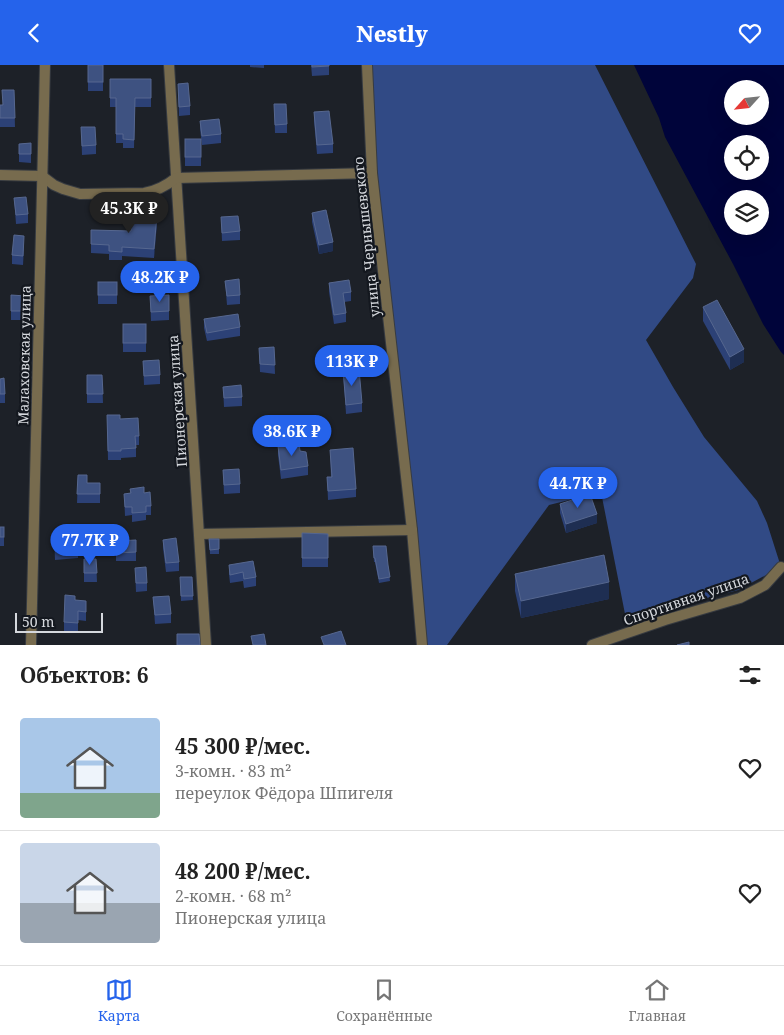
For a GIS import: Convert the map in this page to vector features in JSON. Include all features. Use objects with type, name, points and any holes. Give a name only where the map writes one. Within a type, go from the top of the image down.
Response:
[{"type":"street","name":"Малаховская улица","points":[[31,645],[45,65]]},
{"type":"street","name":"Пионерская улица","points":[[169,65],[206,645]]},
{"type":"street","name":"улица Чернышевского","points":[[367,65],[372,173],[412,530],[422,645]]},
{"type":"street","points":[[0,175],[42,176],[54,185],[80,194],[154,192],[176,178],[372,173]]},
{"type":"street","points":[[199,534],[412,530]]},
{"type":"street","name":"Спортивная улица","points":[[592,645],[665,620],[740,598],[765,585],[781,567]]},
{"type":"shaded area","points":[[363,65],[595,65],[696,264],[693,278],[646,340],[704,437],[757,501],[767,523],[781,567],[738,590],[626,619],[601,492],[549,505],[447,645],[422,645]]},
{"type":"shaded area","points":[[634,65],[784,65],[784,355],[763,324],[665,137],[659,118]]},
{"type":"building","points":[[88,65],[103,65],[103,82],[88,82]]},
{"type":"building","points":[[312,65],[329,65],[329,66],[312,67]]},
{"type":"building","points":[[110,79],[151,79],[151,98],[135,98],[134,140],[123,139],[123,134],[116,134],[116,98],[110,98]]},
{"type":"building","points":[[188,83],[190,106],[179,107],[178,84]]},
{"type":"building","points":[[2,90],[14,90],[15,118],[0,118],[0,105],[3,105]]},
{"type":"building","points":[[274,104],[286,104],[287,124],[275,125]]},
{"type":"building","points":[[329,111],[333,144],[317,145],[314,112]]},
{"type":"building","points":[[219,119],[221,134],[202,136],[200,121]]},
{"type":"building","points":[[81,127],[95,127],[96,145],[82,146]]},
{"type":"building","points":[[185,139],[201,139],[201,157],[185,157]]},
{"type":"building","points":[[31,143],[31,154],[19,154],[19,144]]},
{"type":"building","points":[[26,197],[28,214],[16,215],[14,198]]},
{"type":"building","points":[[326,210],[333,242],[319,245],[312,213]]},
{"type":"building","points":[[132,213],[157,214],[154,249],[122,247],[122,252],[109,251],[109,245],[91,244],[91,230],[131,231]]},
{"type":"building","points":[[238,216],[240,231],[222,233],[221,217]]},
{"type":"building","points":[[14,235],[24,236],[23,256],[12,255]]},
{"type":"building","points":[[239,279],[240,295],[227,296],[225,281]]},
{"type":"building","points":[[349,280],[351,292],[343,293],[346,313],[334,315],[329,283]]},
{"type":"building","points":[[98,282],[117,282],[117,295],[98,295]]},
{"type":"building","points":[[11,295],[26,296],[26,311],[11,311]]},
{"type":"building","points":[[169,295],[169,311],[151,312],[150,296]]},
{"type":"building","points":[[717,300],[744,349],[730,357],[703,307]]},
{"type":"building","points":[[238,314],[240,327],[207,333],[204,319]]},
{"type":"building","points":[[123,324],[146,324],[146,343],[123,343]]},
{"type":"building","points":[[274,347],[275,365],[260,364],[259,348]]},
{"type":"building","points":[[159,360],[160,375],[144,376],[143,361]]},
{"type":"building","points":[[359,369],[362,403],[346,405],[343,370]]},
{"type":"building","points":[[87,375],[102,375],[103,394],[87,394]]},
{"type":"building","points":[[4,378],[5,394],[0,394],[0,379]]},
{"type":"building","points":[[241,385],[242,397],[224,398],[223,387]]},
{"type":"building","points":[[107,415],[120,415],[120,419],[138,418],[139,436],[135,436],[136,448],[108,451]]},
{"type":"building","points":[[299,443],[300,451],[306,452],[308,466],[281,470],[278,446]]},
{"type":"building","points":[[353,448],[356,489],[328,491],[327,477],[332,477],[330,450]]},
{"type":"building","points":[[239,469],[240,484],[224,485],[223,470]]},
{"type":"building","points":[[78,475],[87,475],[87,483],[100,483],[100,494],[77,494]]},
{"type":"building","points":[[144,487],[144,493],[150,492],[151,506],[146,506],[146,512],[132,513],[132,507],[125,507],[124,494],[131,493],[130,489]]},
{"type":"building","points":[[590,494],[597,514],[566,524],[560,504]]},
{"type":"building","points":[[0,527],[4,527],[4,537],[0,537]]},
{"type":"building","points":[[302,533],[328,534],[328,558],[302,558]]},
{"type":"building","points":[[77,534],[78,549],[55,551],[54,536]]},
{"type":"building","points":[[176,538],[179,562],[166,563],[163,540]]},
{"type":"building","points":[[209,539],[219,539],[219,549],[210,550]]},
{"type":"building","points":[[136,540],[136,552],[116,553],[116,541]]},
{"type":"building","points":[[373,546],[386,546],[390,577],[379,579]]},
{"type":"building","points":[[604,555],[609,582],[521,601],[515,574]]},
{"type":"building","points":[[84,559],[96,559],[97,573],[84,573]]},
{"type":"building","points":[[253,561],[256,577],[244,579],[243,572],[230,575],[229,565]]},
{"type":"building","points":[[146,567],[147,583],[136,583],[135,568]]},
{"type":"building","points":[[180,577],[192,577],[193,596],[181,596]]},
{"type":"building","points":[[65,595],[75,596],[75,600],[86,601],[86,612],[78,611],[78,623],[64,622]]},
{"type":"building","points":[[169,596],[171,614],[155,615],[153,597]]},
{"type":"building","points":[[341,631],[346,645],[324,645],[321,637]]},
{"type":"building","points":[[177,634],[199,634],[200,645],[177,645]]},
{"type":"building","points":[[264,634],[266,645],[253,645],[251,636]]},
{"type":"building","points":[[689,642],[689,645],[677,645]]}]
